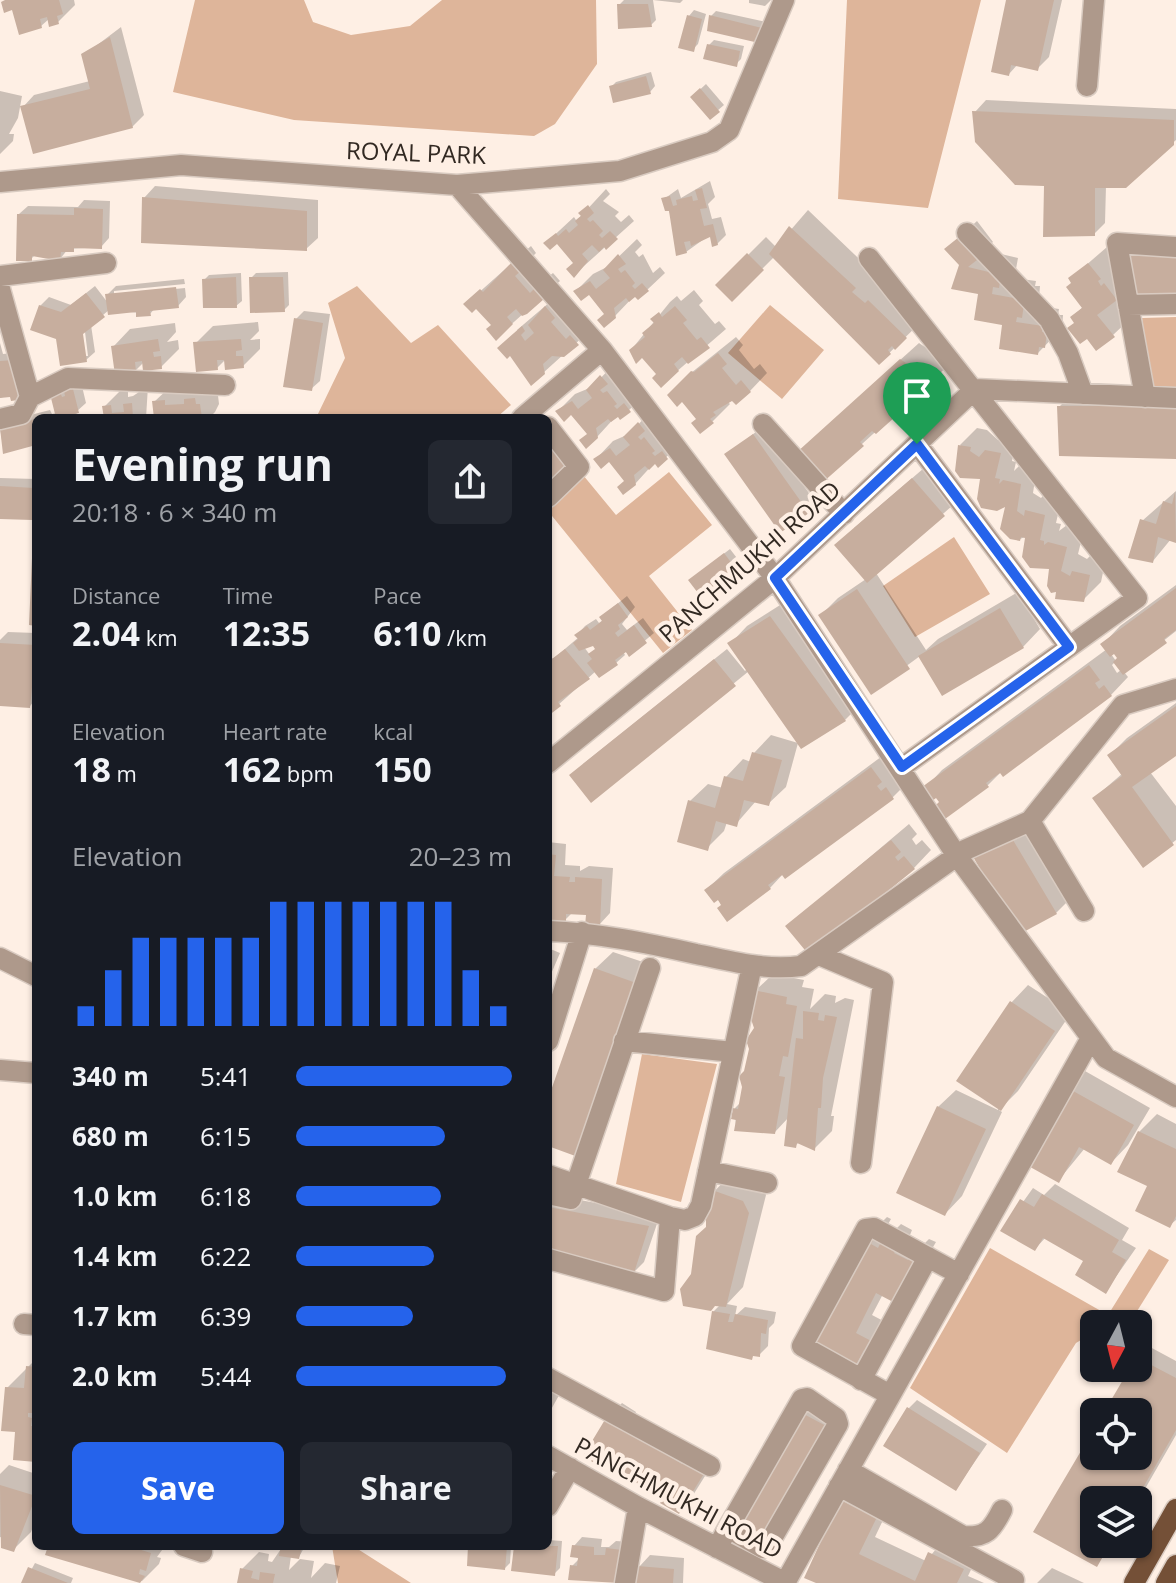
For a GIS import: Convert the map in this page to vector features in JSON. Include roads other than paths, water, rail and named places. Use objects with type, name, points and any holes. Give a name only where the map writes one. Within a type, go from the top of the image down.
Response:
[{"type":"main road","points":[[1134,1583],[1176,1509]]},
{"type":"street","name":"ROYAL PARK","points":[[0,182],[181,165],[457,185],[620,171],[712,142],[729,130],[784,0]]},
{"type":"street","points":[[1087,86],[1094,0]]},
{"type":"street","points":[[457,185],[602,350],[775,578],[902,767],[957,856],[1106,1058],[1176,1097]]},
{"type":"street","points":[[967,233],[1049,319],[1068,353],[1083,394]]},
{"type":"street","points":[[1145,397],[1117,243],[1176,247]]},
{"type":"street","points":[[869,258],[1137,598],[902,767]]},
{"type":"street","points":[[0,276],[106,263]]},
{"type":"street","points":[[0,289],[30,397]]},
{"type":"street","points":[[1128,305],[1176,304]]},
{"type":"street","points":[[533,414],[602,350]]},
{"type":"street","points":[[0,419],[21,414],[30,397],[68,378],[225,385]]},
{"type":"street","points":[[975,389],[1176,398]]},
{"type":"street","name":"PANCHMUKHI ROAD","points":[[552,760],[775,578],[844,514],[923,451],[975,389]]},
{"type":"street","points":[[763,424],[844,514]]},
{"type":"street","points":[[552,432],[579,467],[552,493]]},
{"type":"street","points":[[923,451],[1069,647]]},
{"type":"street","points":[[552,931],[582,932],[776,970],[801,966],[957,856],[1030,821],[1123,705],[1176,689]]},
{"type":"street","points":[[1030,821],[1084,911]]},
{"type":"street","points":[[552,1028],[582,932]]},
{"type":"street","points":[[819,955],[883,982],[861,1163]]},
{"type":"street","points":[[0,958],[32,969]]},
{"type":"street","points":[[552,1176],[670,1217],[685,1220],[695,1216],[708,1171],[752,965]]},
{"type":"street","points":[[552,1195],[571,1199],[650,968]]},
{"type":"street","points":[[786,1583],[1091,1038]]},
{"type":"street","points":[[624,1041],[733,1052]]},
{"type":"street","points":[[0,1070],[32,1073]]},
{"type":"street","points":[[708,1171],[767,1183]]},
{"type":"street","points":[[552,1260],[664,1291],[670,1217]]},
{"type":"street","points":[[890,1395],[807,1350],[803,1342],[869,1226],[959,1274]]},
{"type":"street","points":[[861,1380],[928,1257]]},
{"type":"street","points":[[552,1380],[710,1466]]},
{"type":"street","points":[[717,1548],[728,1528],[802,1399],[807,1398],[836,1418],[835,1429],[767,1547],[763,1548],[728,1528]]},
{"type":"street","points":[[835,1429],[862,1444]]},
{"type":"street","name":"PANCHMUKHI ROAD","points":[[552,1458],[638,1507],[786,1583]]},
{"type":"street","points":[[552,1499],[570,1468]]},
{"type":"street","points":[[844,1478],[963,1536],[980,1538],[991,1531],[1002,1510]]},
{"type":"street","points":[[844,1478],[1014,1580]]},
{"type":"street","points":[[625,1583],[638,1507]]},
{"type":"street","points":[[739,1583],[748,1563]]}]
